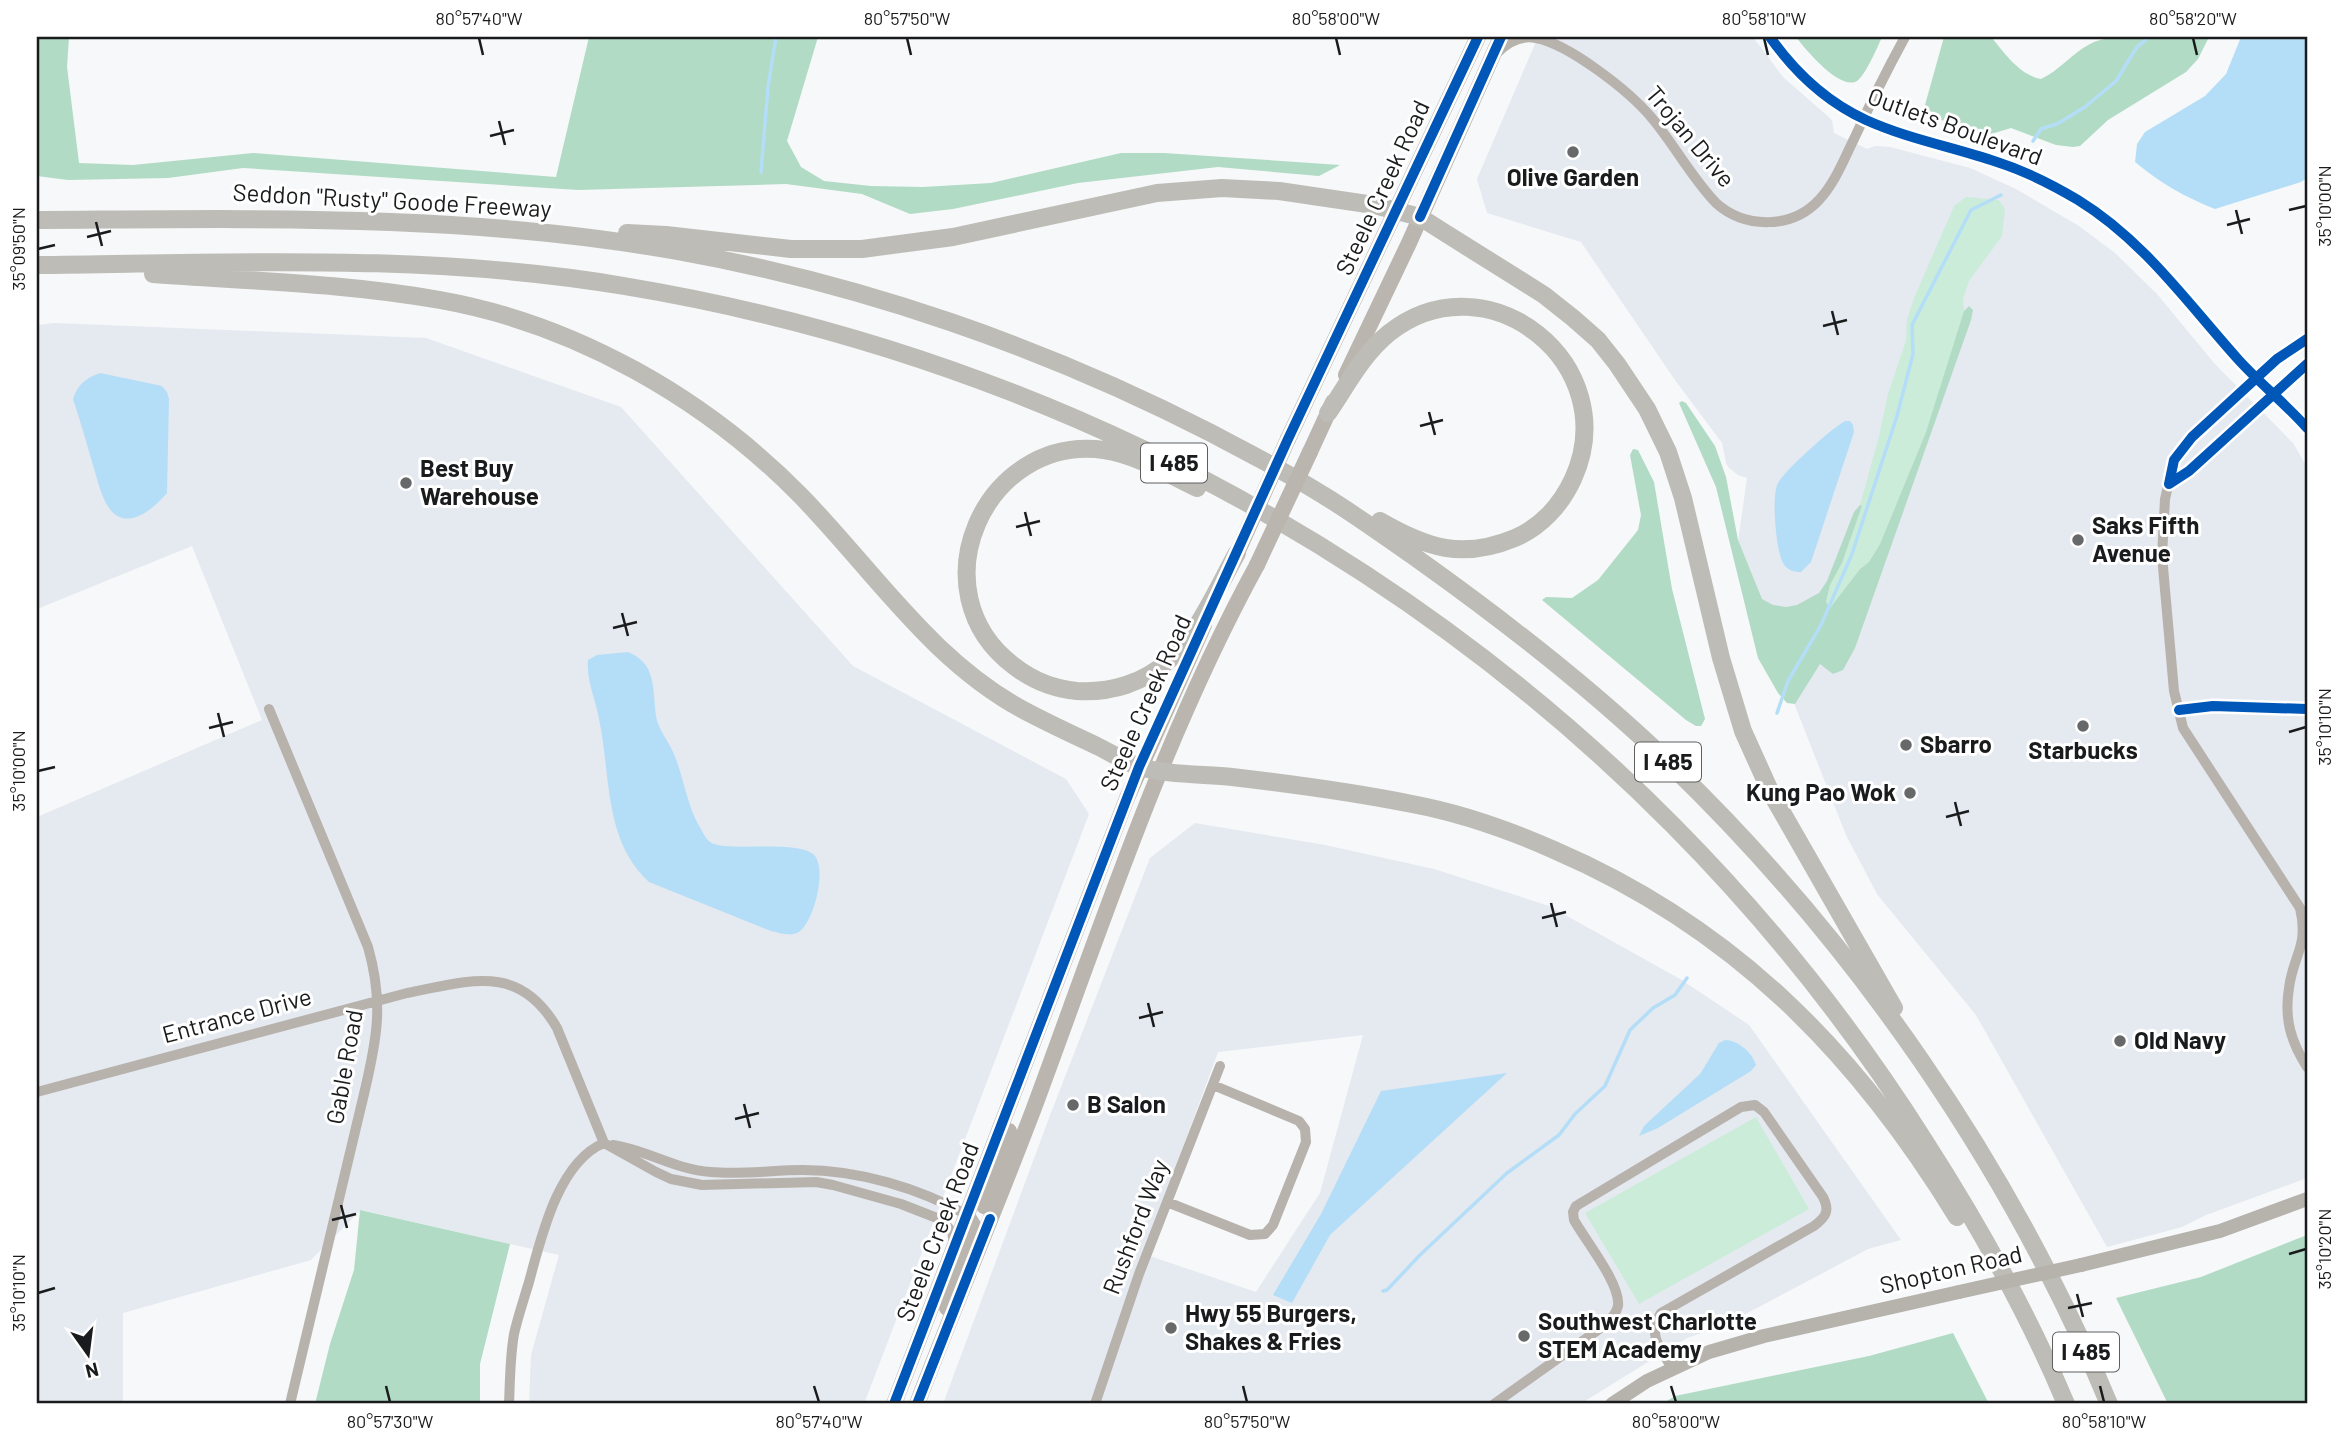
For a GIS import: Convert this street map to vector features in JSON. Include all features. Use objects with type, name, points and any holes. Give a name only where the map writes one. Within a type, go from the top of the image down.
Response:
[{"type":"highway","points":[[459,224],[666,235],[746,246],[831,250],[933,240],[1126,199],[1222,188],[1279,191],[1396,210],[1420,217],[1544,295],[1573,318],[1598,340],[1647,409],[1659,430],[1676,474],[1721,658],[1752,752],[1794,834],[1946,1098]]},
{"type":"highway","name":"Seddon \"Rusty\" Goode Freeway","points":[[37,220],[237,218],[459,224],[574,235],[741,263],[874,298],[985,334],[1110,385],[1186,420],[1324,495],[1493,614],[1600,700],[1667,761],[1747,842],[1793,895],[1889,1016],[1946,1098],[2008,1199],[2043,1264],[2109,1404]]},
{"type":"highway","name":"I 485","points":[[37,265],[310,262],[423,264],[518,272],[620,285],[712,302],[885,347],[979,379],[1084,421],[1181,466],[1330,551],[1447,630],[1590,745],[1639,790],[1743,898],[1844,1021],[1913,1122],[2013,1291],[2066,1404]]},
{"type":"highway","points":[[37,265],[305,284],[442,300],[530,325],[604,355],[692,405],[766,463],[800,496],[930,641],[970,676],[1008,702],[1139,767],[1249,779],[1416,804],[1531,840],[1590,865],[1670,910],[1734,956],[1775,990],[1862,1080],[1926,1165],[2052,1370]]},
{"type":"highway","points":[[1324,495],[1378,519],[1424,544],[1459,551],[1488,547],[1520,536],[1549,514],[1569,488],[1577,471],[1585,434],[1584,412],[1579,393],[1564,361],[1552,347],[1539,334],[1523,324],[1500,313],[1475,308],[1441,310],[1406,322],[1391,332],[1365,358],[1328,413]]},
{"type":"highway","points":[[1237,553],[1194,629],[1170,660],[1139,680],[1107,690],[1060,688],[1020,670],[988,641],[974,612],[966,573],[974,528],[987,503],[1006,481],[1030,464],[1058,453],[1073,451],[1104,450],[1132,457],[1330,551]]},
{"type":"main road","name":"Steele Creek Road","points":[[894,1404],[1139,767],[1288,439],[1478,37]]},
{"type":"main road","name":"Steele Creek Road","points":[[917,1404],[1033,1109],[1115,883],[1161,770],[1224,625],[1257,565],[1501,37]]},
{"type":"main road","points":[[990,1220],[984,1216],[983,1208],[1002,1158],[1028,1057]]},
{"type":"main road","points":[[930,1371],[955,1278],[972,1235],[973,1225],[967,1215]]},
{"type":"street","name":"Trojan Drive","points":[[1488,64],[1510,42],[1527,37],[1560,48],[1595,69],[1640,105],[1716,203],[1735,216],[1760,222],[1786,220],[1813,205],[1830,185],[1905,37]]},
{"type":"street","name":"Outlets Boulevard","points":[[1770,37],[1818,89],[1863,119],[1904,135],[2018,170],[2081,202],[2114,225],[2151,258],[2257,378],[2307,428]]},
{"type":"street","points":[[2307,339],[2277,359],[2184,446],[2174,460],[2164,514],[2162,556],[2174,691],[2183,728],[2300,908],[2303,923],[2302,948],[2289,987],[2289,1026],[2294,1046],[2307,1067]]},
{"type":"street","points":[[2169,484],[2189,471],[2307,364]]},
{"type":"street","points":[[2179,710],[2200,706],[2307,709]]},
{"type":"street","name":"Gable Road","points":[[269,709],[368,947],[378,988],[373,1054],[290,1404]]},
{"type":"street","name":"Entrance Drive","points":[[37,1092],[378,1000],[483,980],[516,987],[538,1001],[557,1028],[604,1143]]},
{"type":"street","name":"Rushford Way","points":[[1095,1404],[1139,1275],[1220,1066]]},
{"type":"street","points":[[1167,1202],[1250,1235],[1265,1234],[1273,1225],[1306,1142],[1305,1129],[1299,1121],[1213,1085]]},
{"type":"street","points":[[1494,1404],[1605,1325],[1613,1318],[1618,1308],[1616,1291],[1574,1220],[1573,1212],[1576,1206],[1741,1107],[1755,1105],[1764,1112],[1823,1197],[1828,1206],[1826,1213],[1814,1226],[1661,1313],[1654,1328],[1655,1336],[1672,1368]]},
{"type":"street","points":[[509,1404],[514,1334],[545,1227],[576,1164],[595,1147],[604,1143],[628,1147],[667,1163],[711,1172],[803,1170],[851,1173],[947,1204],[967,1215]]},
{"type":"street","points":[[604,1143],[671,1179],[720,1186],[816,1182],[901,1204],[942,1220],[952,1232],[955,1247]]},
{"type":"street","name":"Shopton Road","points":[[1612,1404],[1672,1368],[1709,1352],[1764,1336],[2220,1231],[2307,1199]]},
{"type":"shaded area","points":[[1538,37],[1753,37],[1783,77],[1832,120],[1834,133],[1867,149],[1875,146],[1890,147],[1970,168],[2016,189],[2079,226],[2115,253],[2157,294],[2214,363],[2293,443],[2307,467],[2307,1178],[2206,1215],[2182,1227],[2107,1247],[1976,1015],[1877,894],[1846,835],[1736,556],[1747,478],[1729,468],[1722,443],[1675,380],[1581,242],[1487,213],[1477,179]]},
{"type":"shaded area","points":[[55,323],[426,338],[621,407],[853,666],[1066,779],[1089,814],[864,1404],[529,1404],[531,1355],[559,1255],[361,1210],[311,1260],[123,1313],[123,1404],[37,1404],[37,817],[262,720],[192,546],[37,609],[37,325]]},
{"type":"shaded area","points":[[1195,823],[1325,845],[1434,869],[1549,906],[1680,979],[1749,1025],[1901,1240],[1868,1249],[1723,1326],[1687,1338],[1580,1404],[943,1404],[1049,1118],[1150,858]],"holes":[[[1363,1035],[1320,1193],[1256,1292],[1144,1254],[1218,1052]]]},
{"type":"green space","points":[[2131,36],[2209,37],[2198,59],[2186,72],[2108,120],[2080,146],[2073,147],[2056,145],[2011,128],[1991,134],[1934,118],[1925,105],[1944,37],[1991,37],[2019,68],[2041,79],[2083,48],[2101,40]]},
{"type":"green space","points":[[37,37],[69,37],[67,67],[79,163],[133,165],[253,153],[556,177],[589,37],[818,37],[787,141],[801,167],[824,181],[871,186],[923,187],[991,183],[1121,153],[1164,153],[1340,165],[1319,176],[1218,167],[1078,183],[953,209],[910,214],[862,194],[786,184],[578,190],[243,168],[168,178],[68,180],[37,176]]},
{"type":"green space","points":[[1796,37],[1882,37],[1864,73],[1857,81],[1850,82],[1833,75],[1823,67]]},
{"type":"green space","points":[[1966,197],[1999,200],[2005,209],[2002,236],[1969,281],[1963,299],[1964,311],[1926,432],[1880,544],[1869,562],[1860,569],[1830,608],[1826,602],[1830,585],[1842,563],[1862,506],[1860,505],[1888,394],[1906,340],[1907,320],[1914,298],[1954,206]]},
{"type":"green space","points":[[1969,306],[1973,310],[1971,320],[1855,648],[1843,670],[1833,674],[1820,664],[1795,704],[1787,703],[1778,693],[1758,658],[1716,487],[1679,403],[1686,403],[1715,446],[1726,477],[1738,540],[1762,599],[1773,605],[1786,607],[1797,605],[1819,593],[1827,581],[1854,512],[1862,506],[1842,563],[1830,585],[1826,602],[1830,608],[1860,569],[1869,562],[1880,544],[1926,432],[1964,311]]},
{"type":"green space","points":[[1633,449],[1638,450],[1654,482],[1672,589],[1705,719],[1701,726],[1686,720],[1542,600],[1546,597],[1572,598],[1598,580],[1638,530],[1641,515],[1630,455]]},
{"type":"green space","points":[[1756,1117],[1809,1209],[1639,1304],[1585,1213]]},
{"type":"green space","points":[[360,1210],[510,1244],[480,1364],[480,1404],[315,1404],[330,1344],[354,1270]]},
{"type":"green space","points":[[2307,1235],[2307,1404],[2168,1404],[2116,1298],[2201,1277]]},
{"type":"green space","points":[[1953,1333],[1989,1404],[1662,1404],[1675,1396],[1869,1356]]},
{"type":"water","points":[[2241,37],[2307,37],[2307,178],[2215,209],[2173,189],[2135,162],[2137,144],[2145,132],[2205,96],[2226,74]]},
{"type":"water","points":[[100,373],[162,386],[169,399],[167,493],[148,511],[132,518],[116,515],[106,503],[73,399],[83,382]]},
{"type":"water","points":[[1845,421],[1850,421],[1854,432],[1811,562],[1801,572],[1793,571],[1783,563],[1778,547],[1775,510],[1778,483],[1809,450]]},
{"type":"water","points":[[628,652],[648,669],[657,721],[674,754],[692,811],[707,839],[718,845],[793,848],[814,855],[820,872],[817,897],[808,920],[797,933],[771,931],[649,882],[623,847],[611,805],[603,740],[588,660],[597,655]]},
{"type":"water","points":[[1725,1040],[1735,1042],[1748,1052],[1756,1065],[1751,1071],[1658,1128],[1639,1136],[1644,1126],[1700,1074],[1719,1043]]},
{"type":"water","points":[[1507,1073],[1330,1235],[1292,1303],[1273,1295],[1321,1214],[1381,1091]]},
{"type":"waterway","points":[[761,172],[768,87],[776,37]]},
{"type":"waterway","points":[[2033,141],[2041,129],[2057,124],[2085,107],[2116,81],[2137,47],[2149,37]]},
{"type":"waterway","points":[[1777,713],[1788,681],[1821,625],[1852,554],[1897,416],[1913,354],[1912,325],[1971,210],[2001,195]]},
{"type":"waterway","points":[[1383,1291],[1507,1173],[1559,1135],[1575,1114],[1605,1086],[1630,1030],[1653,1008],[1675,995],[1687,978]]},
{"type":"cycle path","points":[[894,1404],[1139,767],[1288,439],[1478,37]]},
{"type":"cycle path","points":[[1420,217],[1501,37]]},
{"type":"cycle path","points":[[1770,37],[1812,84],[1852,113],[1898,132],[2018,170],[2059,189],[2101,216],[2143,252],[2244,366],[2307,428]]},
{"type":"cycle path","points":[[2169,484],[2174,460],[2192,437],[2277,359],[2307,339]]},
{"type":"cycle path","points":[[2169,484],[2189,471],[2307,364]]},
{"type":"cycle path","points":[[2179,710],[2213,706],[2307,709]]},
{"type":"cycle path","points":[[917,1404],[990,1219]]},
{"type":"place","name":"Olive Garden","points":[[1573,152]]},
{"type":"place","name":"Best Buy Warehouse","points":[[406,483]]},
{"type":"place","name":"Saks Fifth Avenue","points":[[2078,540]]},
{"type":"place","name":"Starbucks","points":[[2083,726]]},
{"type":"place","name":"Sbarro","points":[[1906,745]]},
{"type":"place","name":"Kung Pao Wok","points":[[1910,793]]},
{"type":"place","name":"Old Navy","points":[[2120,1041]]},
{"type":"place","name":"B Salon","points":[[1073,1105]]},
{"type":"place","name":"Hwy 55 Burgers, Shakes & Fries","points":[[1171,1328]]},
{"type":"place","name":"Southwest Charlotte STEM Academy","points":[[1524,1336]]}]
